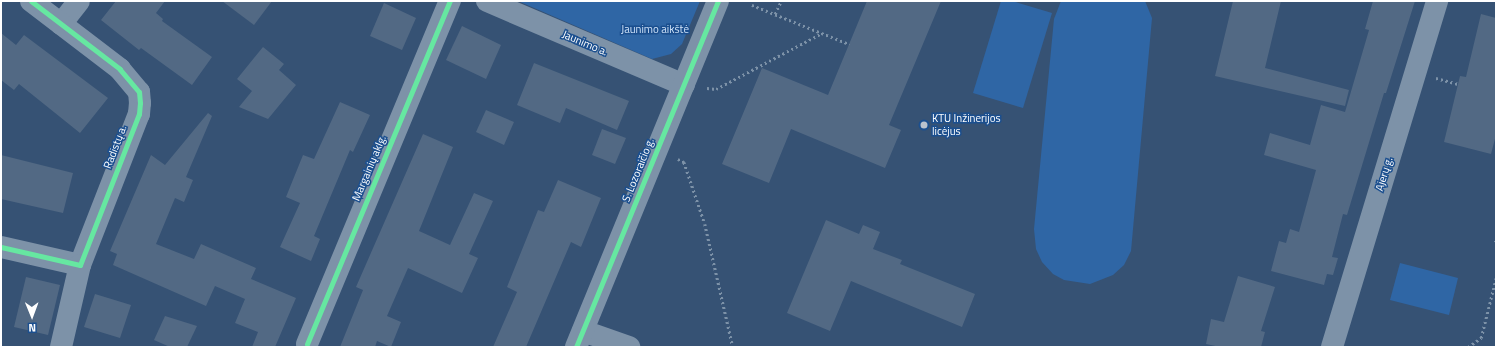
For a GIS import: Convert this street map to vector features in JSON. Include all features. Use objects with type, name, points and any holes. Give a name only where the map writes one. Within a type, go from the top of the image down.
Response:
[{"type":"street","name":"Radistų a.","points":[[31,1],[126,74],[139,92],[140,103],[139,114],[80,265],[61,347]]},
{"type":"street","points":[[61,24],[79,1]]},
{"type":"street","name":"Margainių aklg.","points":[[307,344],[450,1]]},
{"type":"street","name":"Jaunimo a.","points":[[487,1],[684,85]]},
{"type":"street","name":"S. Lozoraičio g.","points":[[579,339],[718,1]]},
{"type":"street","name":"Ajerų g.","points":[[1332,347],[1437,1]]},
{"type":"street","points":[[1,247],[80,265]]},
{"type":"street","points":[[579,339],[629,347]]},
{"type":"path","points":[[776,14],[781,1]]},
{"type":"path","points":[[752,4],[849,44]]},
{"type":"path","points":[[684,85],[716,89],[822,33]]},
{"type":"path","points":[[657,151],[684,162],[706,224],[733,347]]},
{"type":"path","points":[[1468,347],[1481,338],[1496,278]]},
{"type":"green space","name":"Jaunimo aikštė","points":[[518,1],[700,1],[682,44],[671,54],[652,59]]},
{"type":"green space","points":[[1001,1],[1012,1],[1052,13],[1023,108],[973,93]]},
{"type":"green space","points":[[1061,1],[1145,1],[1152,18],[1131,251],[1124,265],[1113,275],[1090,284],[1064,280],[1053,274],[1042,262],[1036,249],[1034,229],[1054,19]]},
{"type":"green space","points":[[1400,263],[1458,278],[1449,315],[1390,300]]},
{"type":"building","points":[[116,1],[165,1],[156,13],[163,19],[162,21],[212,57],[192,85],[141,48],[139,50],[101,20]]},
{"type":"building","points":[[222,1],[272,1],[254,25]]},
{"type":"building","points":[[867,1],[941,1],[889,125],[901,130],[885,168],[791,129],[769,183],[722,164],[762,68],[828,95]]},
{"type":"building","points":[[1233,1],[1281,1],[1265,68],[1349,90],[1345,106],[1215,76]]},
{"type":"building","points":[[1373,1],[1415,1],[1386,93],[1384,93],[1347,215],[1343,214],[1332,257],[1338,258],[1333,275],[1327,274],[1324,285],[1271,271],[1279,241],[1286,243],[1290,229],[1299,232],[1316,170],[1264,155],[1270,133],[1310,145],[1321,105],[1345,112],[1369,30],[1365,29]]},
{"type":"building","points":[[384,3],[416,18],[402,50],[370,36]]},
{"type":"building","points":[[1481,14],[1496,18],[1496,135],[1491,154],[1444,142],[1460,76],[1466,77]]},
{"type":"building","points":[[462,26],[501,45],[486,79],[446,60]]},
{"type":"building","points":[[1,33],[16,45],[24,35],[108,98],[80,133],[19,84],[14,90],[1,80]]},
{"type":"building","points":[[263,47],[284,64],[279,70],[296,85],[268,119],[239,107],[252,91],[237,79]]},
{"type":"building","points":[[534,63],[629,101],[617,130],[566,108],[560,123],[517,105]]},
{"type":"building","points":[[340,102],[370,115],[353,152],[350,150],[314,236],[320,239],[311,261],[280,247],[300,203],[286,197],[303,155],[314,159]]},
{"type":"building","points":[[486,110],[514,122],[504,145],[476,132]]},
{"type":"building","points":[[208,113],[212,116],[186,177],[193,180],[184,202],[175,198],[156,244],[194,259],[201,244],[256,268],[251,279],[296,298],[275,347],[252,347],[258,332],[235,323],[245,299],[215,286],[206,306],[113,265],[117,254],[110,251],[151,155],[165,165]]},
{"type":"building","points":[[602,129],[626,138],[615,164],[592,155]]},
{"type":"building","points":[[423,134],[453,147],[419,231],[450,245],[474,193],[493,201],[469,254],[478,258],[462,293],[408,268],[387,316],[401,322],[391,347],[377,341],[375,347],[340,347],[363,290],[356,287]]},
{"type":"building","points":[[1,155],[73,173],[63,213],[1,199]]},
{"type":"building","points":[[558,180],[601,198],[581,247],[571,242],[526,347],[493,347],[517,292],[507,287],[538,210],[544,212]]},
{"type":"building","points":[[826,220],[859,234],[863,225],[880,232],[873,249],[902,260],[900,264],[975,294],[962,327],[851,281],[830,331],[787,313]]},
{"type":"building","points":[[1238,276],[1275,287],[1261,331],[1265,332],[1261,347],[1220,347],[1206,344],[1211,319],[1224,322]]},
{"type":"building","points":[[26,277],[60,285],[48,335],[14,327]]},
{"type":"building","points":[[95,294],[131,305],[120,338],[84,327]]},
{"type":"building","points":[[165,316],[197,326],[187,347],[170,347],[154,340]]},
{"type":"cycle path","points":[[1,247],[80,265],[139,114],[139,92],[120,69],[31,1]]},
{"type":"cycle path","points":[[307,344],[450,1]]},
{"type":"cycle path","points":[[576,347],[718,1]]},
{"type":"place","name":"KTU Inžinerijos licėjus","points":[[924,125]]}]
